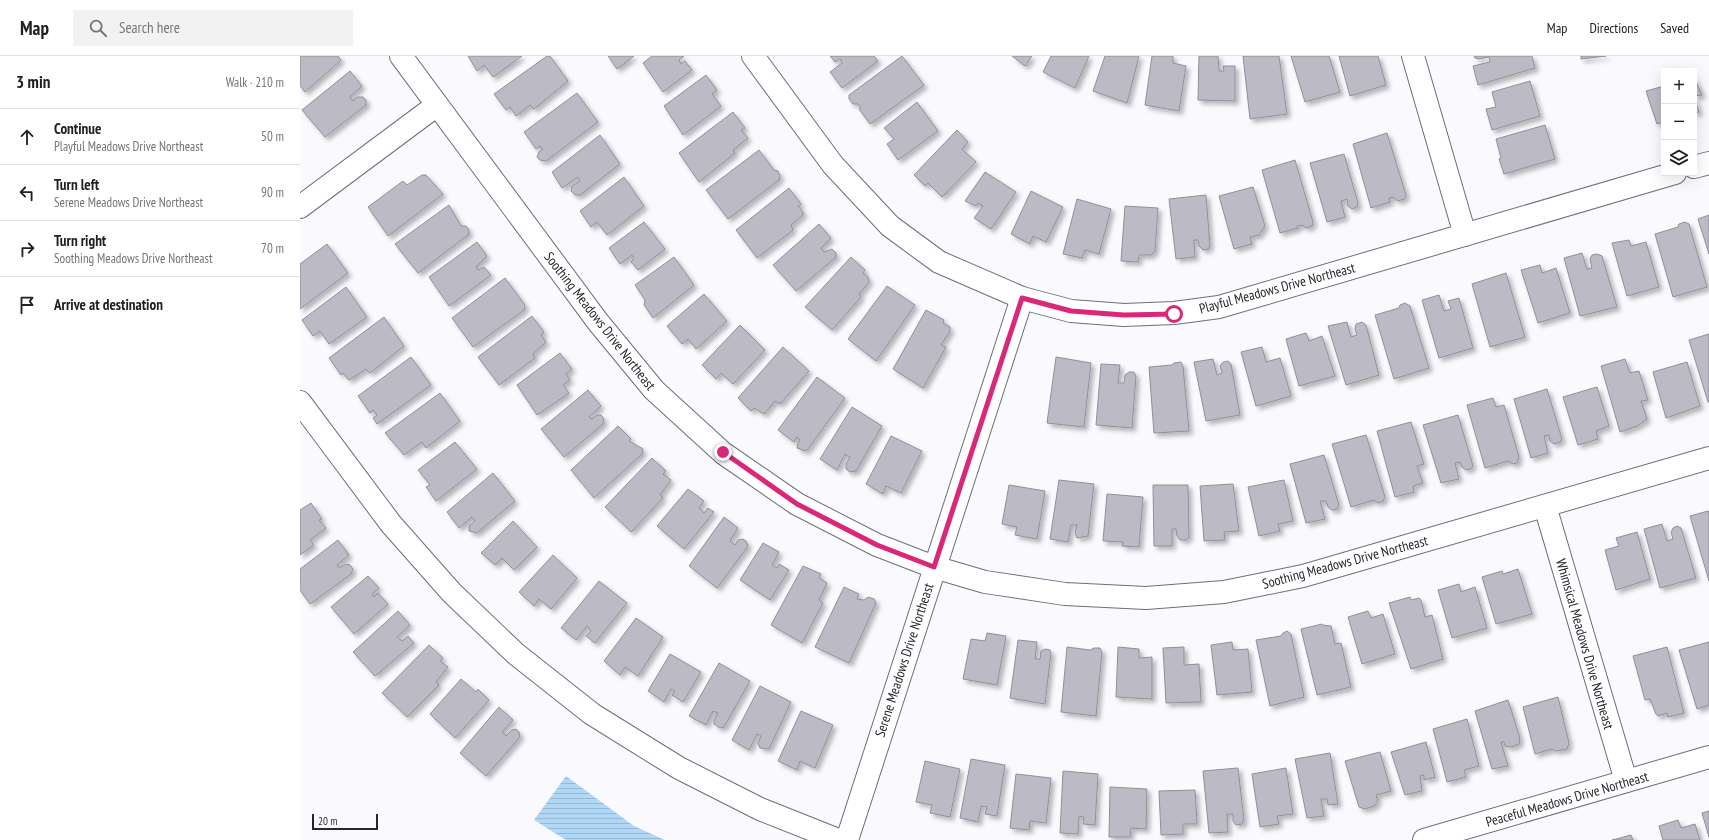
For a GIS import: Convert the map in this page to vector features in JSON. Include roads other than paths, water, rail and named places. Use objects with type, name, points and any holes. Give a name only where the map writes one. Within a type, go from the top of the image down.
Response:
[{"type":"street","name":"Soothing Meadows Drive Northeast","points":[[401,56],[598,322],[654,390],[723,452],[797,504],[877,545],[934,567],[985,582],[1065,594],[1146,598],[1224,592],[1303,576],[1709,458]]},
{"type":"street","name":"Playful Meadows Drive Northeast","points":[[753,56],[833,165],[890,226],[939,262],[1022,298],[1071,311],[1124,315],[1174,314],[1219,307],[1665,176]]},
{"type":"street","points":[[1413,56],[1465,235]]},
{"type":"street","points":[[300,207],[437,105]]},
{"type":"street","points":[[1697,166],[1709,163]]},
{"type":"street","name":"Serene Meadows Drive Northeast","points":[[847,840],[1022,298]]},
{"type":"street","points":[[300,402],[391,524],[452,593],[516,654],[592,714],[679,768],[760,809],[838,840]]},
{"type":"street","name":"Whimsical Meadows Drive Northeast","points":[[1545,506],[1626,781]]},
{"type":"street","name":"Peaceful Meadows Drive Northeast","points":[[1424,840],[1709,757]]},
{"type":"water","points":[[566,776],[634,826],[665,840],[566,840],[534,820]]}]
